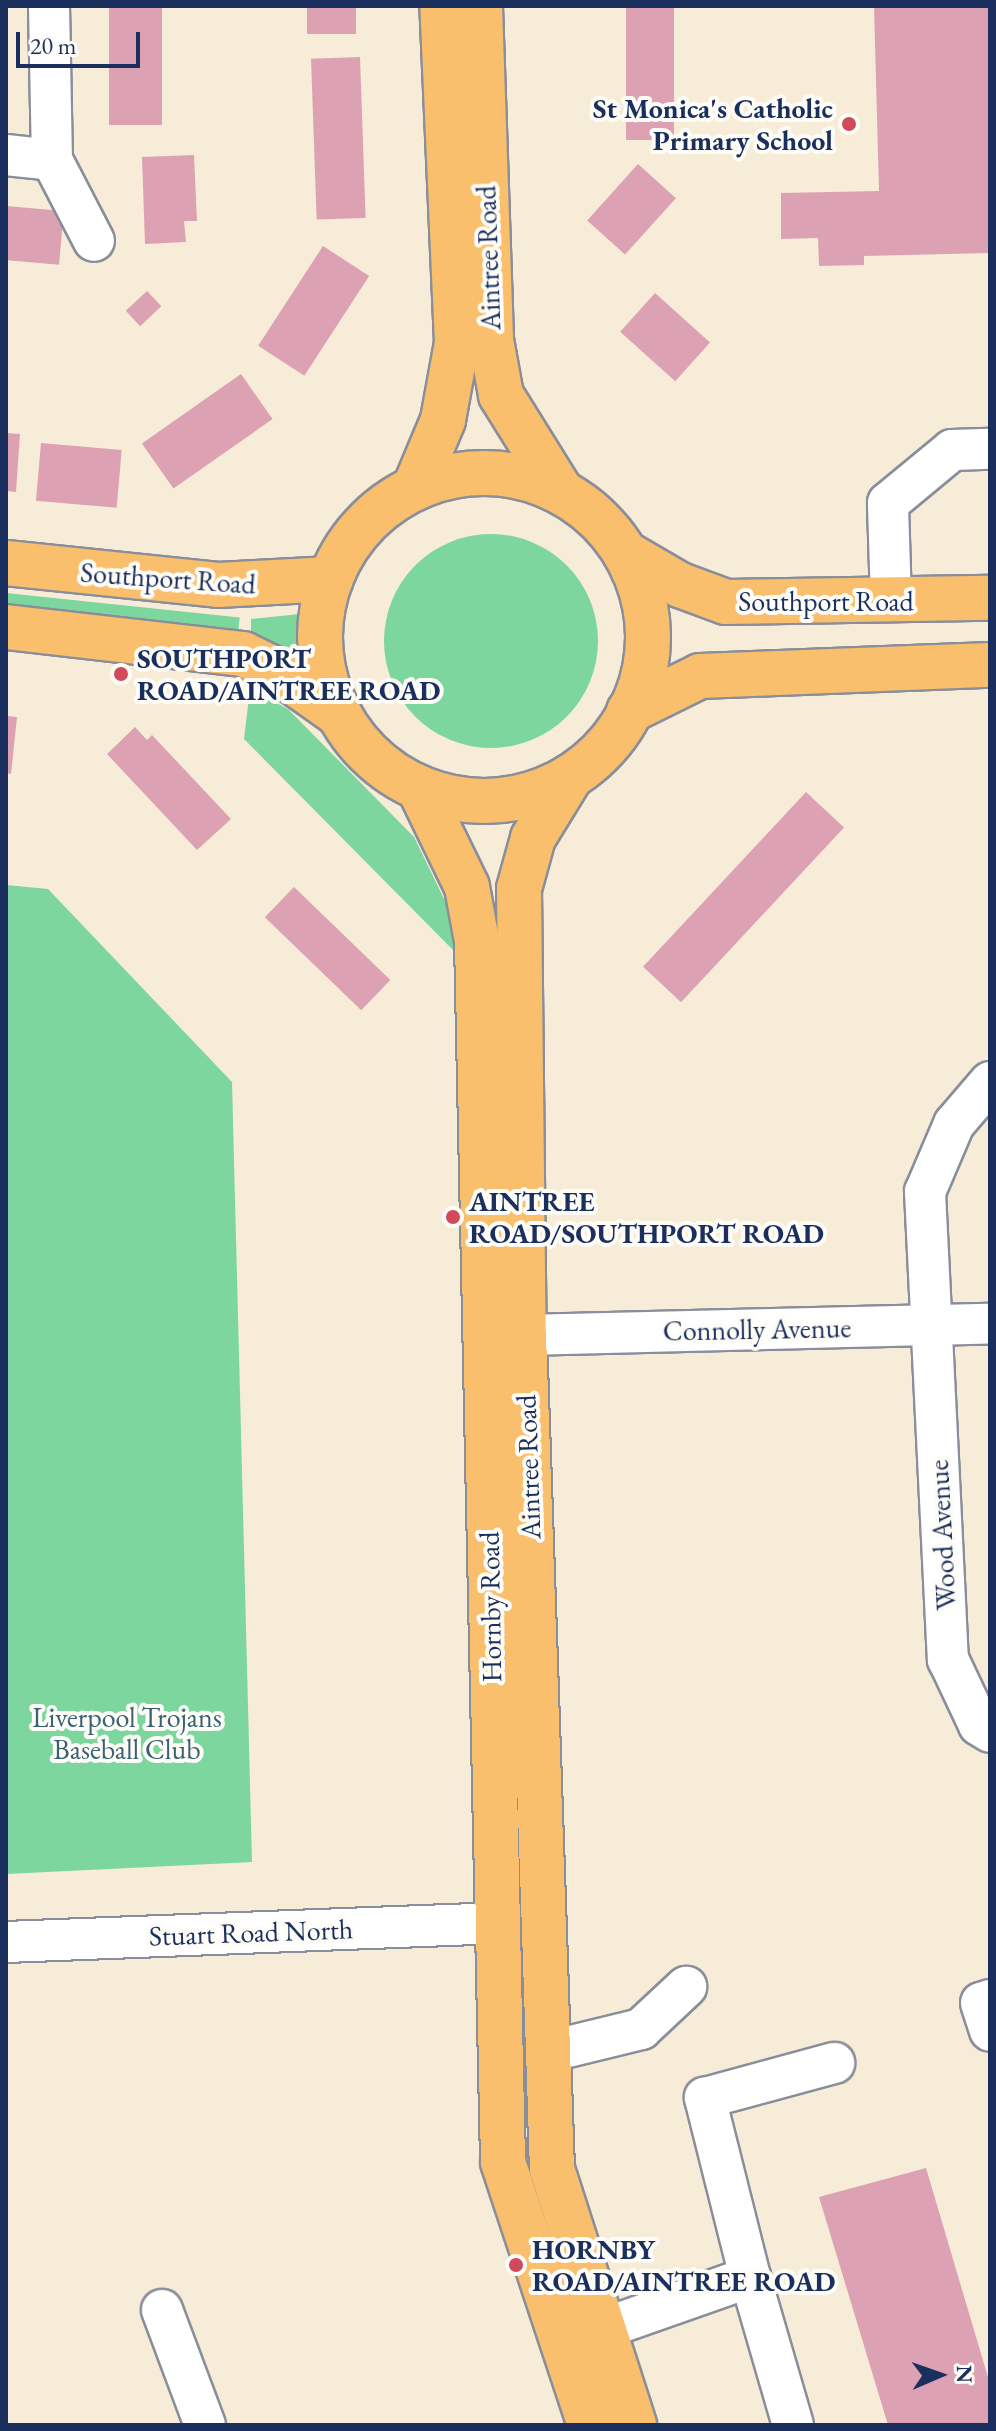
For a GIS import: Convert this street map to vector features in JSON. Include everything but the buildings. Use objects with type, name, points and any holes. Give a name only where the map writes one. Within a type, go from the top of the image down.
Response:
[{"type":"main road","name":"Aintree Road","points":[[415,487],[443,420],[457,343],[442,6]]},
{"type":"main road","name":"Aintree Road","points":[[480,6],[491,340],[501,395],[562,493]]},
{"type":"main road","points":[[490,473],[532,480],[562,493],[599,520],[625,553],[639,583],[648,622],[646,666],[629,711],[598,755],[571,776],[537,793],[497,801],[459,800],[419,788],[365,750],[340,715],[328,686],[320,641],[331,579],[359,530],[415,487],[454,475],[490,473]]},
{"type":"main road","name":"Southport Road","points":[[625,553],[680,585],[726,602],[990,598]]},
{"type":"main road","name":"Southport Road","points":[[6,563],[218,585],[331,579]]},
{"type":"main road","points":[[6,627],[243,654],[278,671],[340,715]]},
{"type":"main road","points":[[629,711],[700,676],[990,665]]},
{"type":"main road","name":"Aintree Road","points":[[552,2169],[524,1335],[519,889],[533,838],[571,776]]},
{"type":"main road","name":"Hornby Road","points":[[419,788],[467,887],[477,941],[503,2162],[582,2336],[634,2425]]},
{"type":"main road","name":"Hornby Road","points":[[552,2169],[582,2336],[590,2425]]},
{"type":"street","points":[[49,6],[52,160],[94,241]]},
{"type":"street","points":[[6,155],[52,160]]},
{"type":"street","points":[[891,601],[888,503],[952,450],[990,449]]},
{"type":"street","name":"Wood Avenue","points":[[990,1082],[954,1124],[925,1192],[948,1659],[979,1725],[990,1732]]},
{"type":"street","name":"Connolly Avenue","points":[[524,1335],[990,1324]]},
{"type":"street","name":"Stuart Road North","points":[[6,1942],[496,1923]]},
{"type":"street","points":[[547,2052],[607,2042],[641,2029],[686,1987]]},
{"type":"street","points":[[990,2000],[981,2003],[990,2031]]},
{"type":"street","points":[[793,2425],[750,2277],[705,2098],[834,2063]]},
{"type":"street","points":[[582,2336],[750,2277]]},
{"type":"street","points":[[162,2310],[205,2425]]},
{"type":"green space","points":[[491,534],[532,542],[567,565],[590,600],[598,641],[590,682],[567,717],[532,740],[491,748],[450,740],[415,717],[392,682],[384,641],[392,600],[415,565],[450,542]]},
{"type":"green space","points":[[6,593],[240,618],[238,635],[6,611]]},
{"type":"green space","points":[[300,614],[299,649],[293,653],[251,639],[251,619]]},
{"type":"green space","points":[[250,689],[288,709],[414,837],[449,909],[457,954],[244,739]]},
{"type":"green space","name":"Liverpool Trojans Baseball Club","points":[[6,885],[48,889],[232,1082],[252,1862],[6,1874]]},
{"type":"place","name":"St Monica's Catholic Primary School","points":[[849,124]]},
{"type":"place","name":"SOUTHPORT ROAD/AINTREE ROAD","points":[[121,674]]},
{"type":"place","name":"AINTREE ROAD/SOUTHPORT ROAD","points":[[453,1217]]},
{"type":"place","name":"HORNBY ROAD/AINTREE ROAD","points":[[516,2265]]}]
